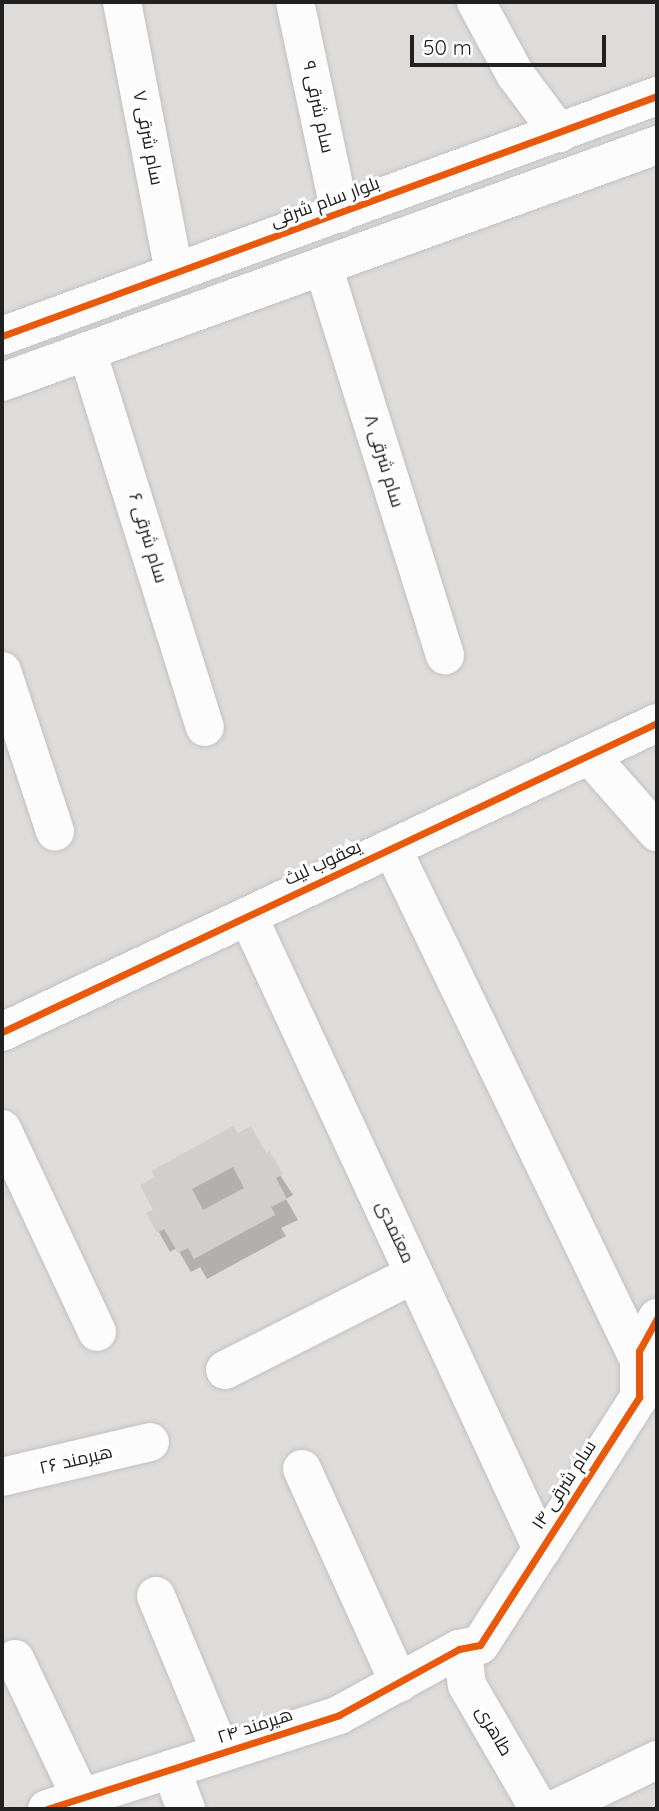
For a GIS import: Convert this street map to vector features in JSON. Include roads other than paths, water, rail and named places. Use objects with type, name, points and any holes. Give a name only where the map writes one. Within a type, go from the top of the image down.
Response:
[{"type":"street","name":"سام شرقی ۷","points":[[122,2],[174,273]]},
{"type":"street","name":"سام شرقی ۹","points":[[295,2],[340,213]]},
{"type":"street","points":[[476,2],[515,74],[559,133]]},
{"type":"street","name":"بلوار سام شرقی","points":[[2,336],[657,96]]},
{"type":"street","points":[[2,383],[657,145]]},
{"type":"street","name":"سام شرقی ۸","points":[[323,266],[445,655]]},
{"type":"street","name":"سام شرقی ۶","points":[[41,322],[72,357],[205,727]]},
{"type":"street","points":[[2,671],[55,831]]},
{"type":"street","name":"یعقوب لیث","points":[[2,1032],[657,723]]},
{"type":"street","points":[[589,755],[657,832]]},
{"type":"street","points":[[392,848],[643,1386]]},
{"type":"street","name":"معتمدی","points":[[248,916],[542,1549]]},
{"type":"street","points":[[2,1129],[97,1332]]},
{"type":"street","points":[[225,1370],[414,1274]]},
{"type":"street","name":"سام شرقی ۱۴","points":[[463,1649],[480,1645],[643,1386],[639,1351],[657,1318]]},
{"type":"street","name":"هیرمند ۲۶","points":[[2,1477],[150,1442]]},
{"type":"street","points":[[302,1469],[399,1683]]},
{"type":"street","points":[[156,1596],[221,1753]]},
{"type":"street","name":"هیرمند ۲۴","points":[[64,1804],[339,1715],[463,1649]]},
{"type":"street","name":"طاهری","points":[[463,1649],[467,1685],[539,1809]]},
{"type":"street","points":[[15,1659],[64,1804]]},
{"type":"street","points":[[555,1809],[657,1760]]},
{"type":"street","points":[[171,1769],[186,1809]]}]
